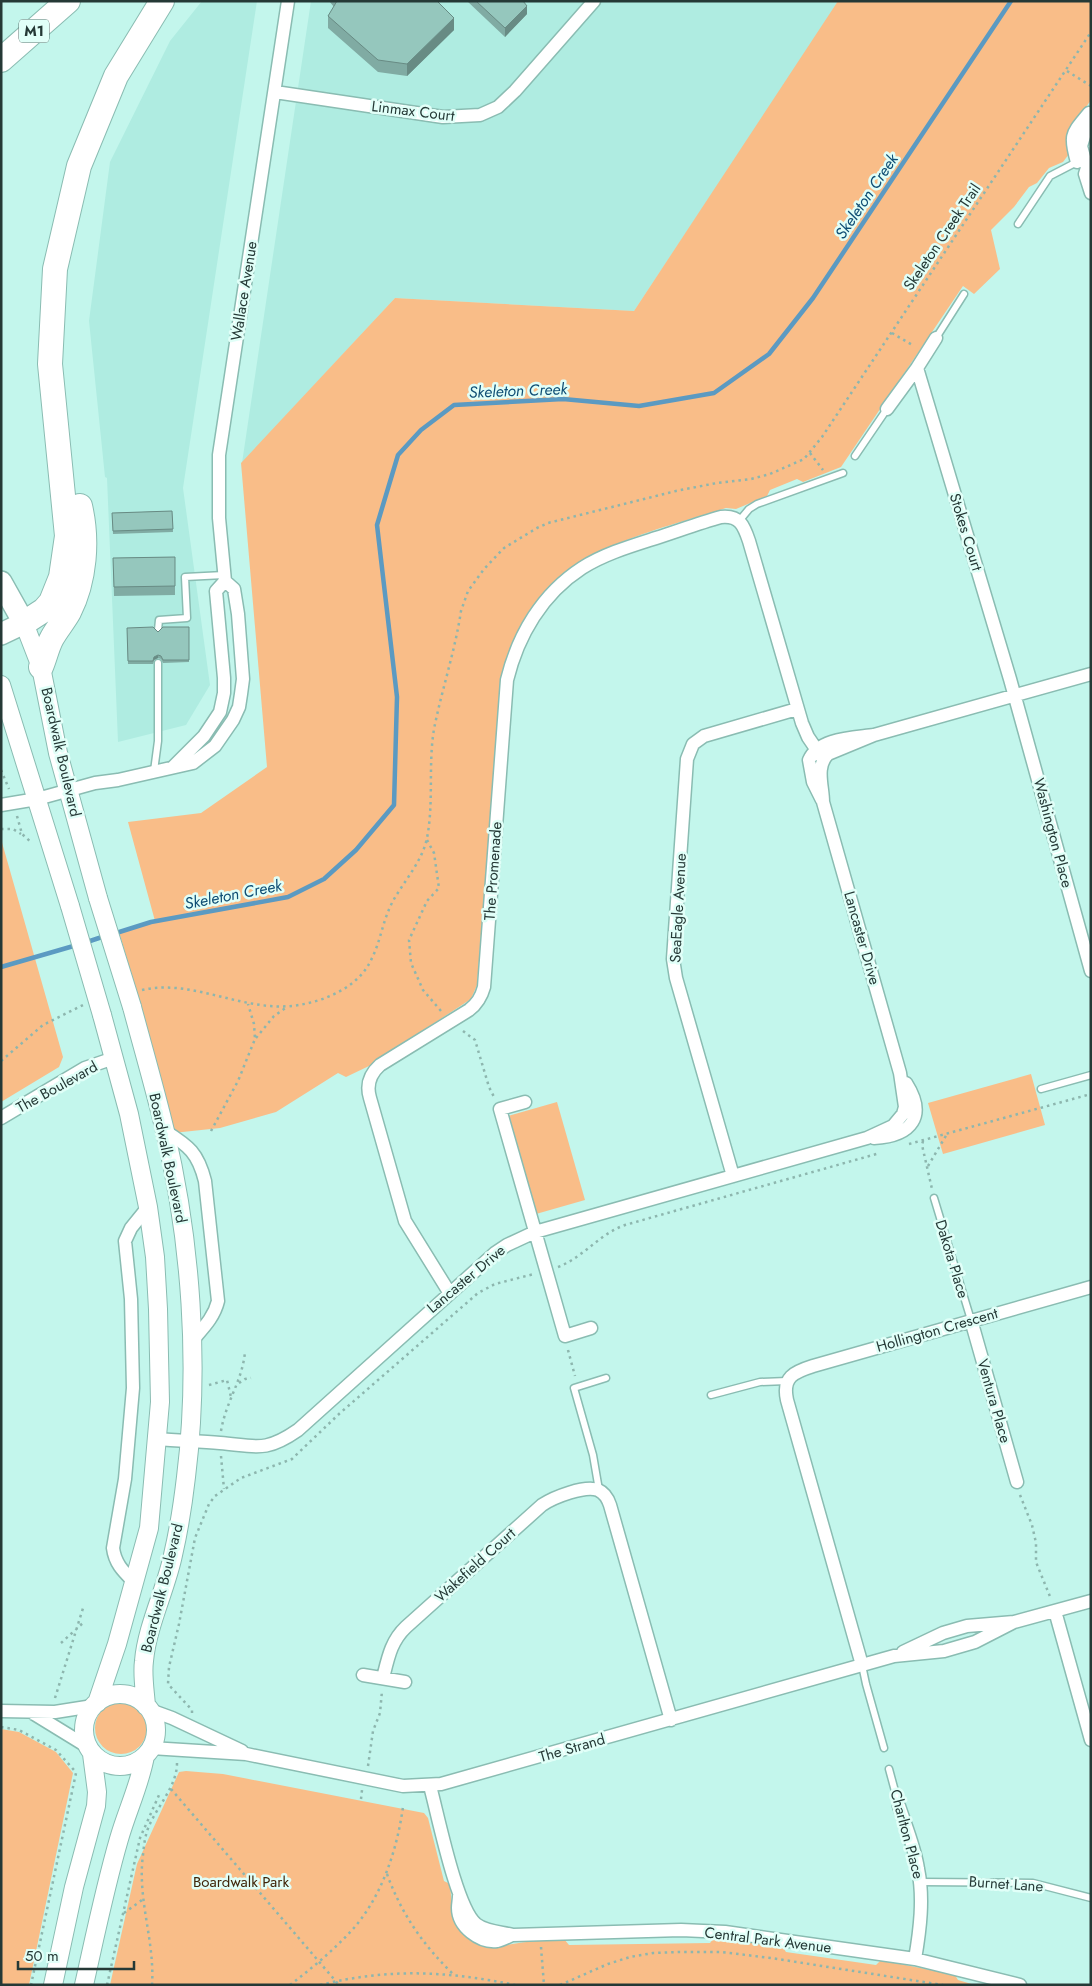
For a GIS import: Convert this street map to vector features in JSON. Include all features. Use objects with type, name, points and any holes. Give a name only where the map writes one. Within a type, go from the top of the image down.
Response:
[{"type":"highway","name":"M1","points":[[1,60],[68,1]]},
{"type":"highway","points":[[1,634],[24,623],[44,610],[51,602],[61,577],[67,536],[50,364],[55,269],[79,166],[116,76],[162,1]]},
{"type":"highway","points":[[41,667],[52,638],[69,613],[78,592],[83,563],[84,545],[81,510],[69,460],[57,430]]},
{"type":"highway","points":[[1,582],[24,623]]},
{"type":"main road","name":"Boardwalk Boulevard","points":[[24,623],[41,667],[58,753],[98,898],[135,999],[165,1131],[185,1243],[192,1342],[190,1442],[173,1556],[146,1644],[144,1660],[148,1708]]},
{"type":"main road","name":"Boardwalk Boulevard","points":[[1,685],[70,906],[96,1009],[114,1058],[135,1139],[155,1257],[160,1347],[158,1439],[149,1528],[117,1644],[95,1704]]},
{"type":"main road","points":[[53,1985],[74,1887],[96,1806],[97,1792],[90,1750],[84,1736],[84,1726],[87,1715],[95,1704],[106,1697],[116,1694],[128,1695],[138,1699],[148,1708],[154,1719],[155,1739],[148,1752],[120,1835],[105,1887],[84,1985]]},
{"type":"main road","points":[[90,1750],[101,1761],[112,1766],[130,1764],[148,1752]]},
{"type":"street","name":"Wallace Avenue","points":[[173,766],[204,736],[220,712],[224,693],[216,591],[224,578],[219,518],[220,455],[288,1]]},
{"type":"street","name":"Linmax Court","points":[[275,92],[443,118],[480,115],[498,107],[515,91],[594,1]]},
{"type":"street","points":[[1089,113],[1077,126],[1072,146],[1077,162],[1085,174],[1091,193]]},
{"type":"street","points":[[1085,174],[1087,168],[1081,146],[1089,113]]},
{"type":"street","points":[[887,409],[936,338]]},
{"type":"street","name":"Stokes Court","points":[[917,368],[1014,695]]},
{"type":"street","name":"The Promenade","points":[[449,1292],[405,1221],[368,1086],[371,1075],[380,1065],[475,1005],[481,996],[484,987],[507,680],[511,662],[530,621],[554,590],[582,567],[627,547],[716,518],[730,516],[739,521]]},
{"type":"street","points":[[739,521],[749,541],[797,710],[806,734],[819,754],[833,752],[874,736],[1091,674]]},
{"type":"street","name":"Wallace Avenue","points":[[1,805],[37,799],[95,783],[118,780],[193,763],[215,746],[224,735],[239,707],[243,679],[234,588],[224,578]]},
{"type":"street","name":"Washington Place","points":[[1014,695],[1091,971]]},
{"type":"street","name":"SeaEagle Avenue","points":[[733,1176],[676,978],[673,959],[687,759],[693,744],[704,736],[797,710]]},
{"type":"street","name":"Lancaster Drive","points":[[158,1439],[251,1447],[272,1445],[289,1437],[449,1292],[507,1244],[535,1232],[867,1138],[893,1126],[903,1114],[905,1107],[900,1073],[823,802],[819,754]]},
{"type":"street","name":"The Boulevard","points":[[1,1118],[85,1068],[114,1058]]},
{"type":"street","points":[[525,1102],[500,1109],[565,1336],[591,1328]]},
{"type":"street","points":[[165,1131],[184,1142],[192,1150],[201,1167],[205,1181],[218,1301],[216,1311],[211,1319],[192,1342]]},
{"type":"street","points":[[134,1582],[118,1565],[113,1548],[125,1479],[133,1388],[131,1299],[125,1241],[130,1228],[148,1207]]},
{"type":"street","name":"Hollington Crescent","points":[[787,1381],[796,1372],[813,1366],[1091,1287]]},
{"type":"street","name":"Ventura Place","points":[[971,1320],[1016,1482]]},
{"type":"street","points":[[787,1381],[787,1400],[862,1665]]},
{"type":"street","name":"Wakefield Court","points":[[373,1676],[400,1633],[542,1505],[554,1498],[582,1490],[599,1490]]},
{"type":"street","points":[[599,1490],[605,1494],[610,1505],[671,1720]]},
{"type":"street","name":"The Strand","points":[[148,1752],[178,1750],[246,1754],[364,1780],[403,1786],[430,1786],[454,1782],[894,1656],[943,1633],[968,1626],[1014,1622],[1091,1601]]},
{"type":"street","points":[[1054,1611],[1091,1740]]},
{"type":"street","points":[[373,1676],[404,1682]]},
{"type":"street","points":[[50,1718],[95,1704]]},
{"type":"street","name":"The Strand","points":[[148,1708],[246,1754]]},
{"type":"street","points":[[1,1711],[31,1712],[50,1718],[90,1750]]},
{"type":"street","name":"Central Park Avenue","points":[[430,1786],[459,1896],[457,1909],[466,1927],[475,1936],[499,1941],[513,1935],[681,1930],[718,1932],[915,1959],[1020,1985]]},
{"type":"street","name":"Charlton Place","points":[[899,1806],[918,1867],[920,1882],[920,1913],[915,1959]]},
{"type":"lane","points":[[1018,224],[1050,176],[1077,162]]},
{"type":"lane","points":[[936,338],[964,294]]},
{"type":"lane","points":[[855,456],[887,409]]},
{"type":"lane","points":[[739,521],[749,509],[757,504],[843,474]]},
{"type":"lane","points":[[158,630],[159,620],[187,618],[185,577],[224,578]]},
{"type":"lane","points":[[154,771],[158,741],[158,663]]},
{"type":"lane","points":[[1041,1089],[1091,1075]]},
{"type":"lane","name":"Dakota Place","points":[[934,1198],[971,1320]]},
{"type":"lane","points":[[599,1490],[593,1455],[574,1388],[606,1378]]},
{"type":"lane","points":[[711,1395],[760,1382],[787,1381]]},
{"type":"lane","points":[[862,1665],[884,1748]]},
{"type":"lane","name":"Charlton Place","points":[[889,1770],[899,1806]]},
{"type":"lane","name":"Burnet Lane","points":[[920,1882],[1033,1883],[1091,1898]]},
{"type":"path","name":"Skeleton Creek Trail","points":[[828,479],[820,464],[810,453],[892,333],[1091,32]]},
{"type":"path","points":[[1066,71],[1091,86]]},
{"type":"path","points":[[892,333],[926,354]]},
{"type":"path","points":[[1,770],[7,781]]},
{"type":"path","points":[[1,829],[13,829],[22,834]]},
{"type":"path","points":[[427,840],[434,853],[439,888],[428,901],[409,940],[412,962],[423,990],[450,1022]]},
{"type":"path","points":[[135,999],[170,987],[248,1003],[274,1007],[289,1006],[274,1016],[255,1039],[234,1090],[211,1131]]},
{"type":"path","points":[[248,1003],[254,1024],[255,1039]]},
{"type":"path","points":[[1,1060],[43,1024],[96,1009]]},
{"type":"path","points":[[463,1031],[475,1040],[489,1087],[500,1109]]},
{"type":"path","points":[[927,1167],[947,1134]]},
{"type":"path","points":[[922,1140],[934,1198]]},
{"type":"path","points":[[565,1336],[578,1387]]},
{"type":"path","points":[[224,1489],[220,1463],[222,1443],[220,1436],[223,1418],[241,1375],[245,1352]]},
{"type":"path","points":[[238,1384],[251,1378]]},
{"type":"path","points":[[191,1391],[227,1380],[231,1397]]},
{"type":"path","points":[[1016,1482],[1023,1506],[1032,1525],[1036,1544],[1036,1562],[1046,1584],[1054,1611]]},
{"type":"path","points":[[42,1743],[84,1605]]},
{"type":"path","points":[[61,1643],[84,1622]]},
{"type":"path","points":[[360,1799],[382,1696],[382,1683],[373,1676]]},
{"type":"path","points":[[1,1727],[19,1730],[56,1750],[76,1774],[31,1985]]},
{"type":"path","points":[[152,1985],[151,1953],[143,1900],[142,1870],[146,1837],[150,1825],[170,1788],[177,1768],[178,1750]]},
{"type":"path","points":[[170,1788],[340,1985]]},
{"type":"path","points":[[107,1985],[140,1838],[159,1795]]},
{"type":"path","points":[[290,1985],[319,1962],[354,1929],[387,1874],[400,1827],[403,1807]]},
{"type":"path","points":[[387,1874],[394,1893],[418,1935],[431,1952],[454,1974]]},
{"type":"path","points":[[123,1914],[143,1900]]},
{"type":"path","points":[[540,1934],[544,1985]]},
{"type":"path","points":[[560,1985],[608,1964],[630,1957],[653,1953],[680,1952],[721,1952],[763,1957],[943,1985]]},
{"type":"path","points":[[320,1985],[336,1981],[401,1974],[454,1974],[515,1985]]},
{"type":"shaded area","points":[[202,1],[257,1],[183,488],[210,685],[186,725],[118,742],[107,478],[105,477],[89,321],[110,162],[170,41]]},
{"type":"shaded area","points":[[311,1],[840,1],[634,311],[395,298],[242,463]]},
{"type":"green space","points":[[838,1],[1091,1],[1091,100],[1071,128],[1069,154],[1063,162],[1049,168],[1037,183],[1029,187],[1014,207],[991,230],[1000,269],[974,294],[963,286],[841,467],[803,482],[797,479],[770,490],[767,496],[736,509],[726,508],[642,534],[590,557],[566,573],[545,592],[526,616],[515,636],[502,672],[477,985],[471,999],[369,1066],[346,1077],[338,1073],[276,1112],[220,1128],[173,1133],[144,1017],[119,932],[155,921],[128,822],[201,813],[267,767],[241,463],[395,298],[634,311]]},
{"type":"green space","points":[[1,839],[63,1057],[59,1067],[1,1102]]},
{"type":"green space","points":[[1031,1074],[1045,1125],[943,1154],[928,1103]]},
{"type":"green space","points":[[557,1102],[585,1200],[536,1214],[508,1116]]},
{"type":"green space","points":[[116,1702],[126,1702],[135,1706],[143,1714],[147,1728],[143,1742],[135,1750],[126,1754],[116,1754],[107,1750],[99,1742],[95,1733],[95,1723],[99,1714],[107,1706]]},
{"type":"green space","points":[[1,1729],[19,1732],[56,1752],[73,1773],[29,1985],[1,1985]]},
{"type":"green space","name":"Boardwalk Park","points":[[179,1772],[223,1774],[424,1813],[428,1818],[444,1881],[450,1884],[452,1907],[501,1946],[532,1941],[564,1939],[569,1945],[710,1943],[714,1938],[782,1946],[786,1952],[876,1965],[881,1960],[955,1975],[958,1980],[975,1985],[110,1985],[137,1864]]},
{"type":"building","points":[[337,1],[437,1],[454,18],[407,64],[378,60],[328,16]]},
{"type":"building","points":[[476,1],[523,1],[527,6],[505,28]]},
{"type":"building","points":[[172,511],[173,529],[113,531],[112,513]]},
{"type":"building","points":[[175,557],[175,586],[114,587],[113,558]]},
{"type":"building","points":[[153,627],[158,632],[163,627],[189,627],[189,660],[163,660],[158,655],[154,657],[153,661],[128,661],[127,628]]},
{"type":"waterway","name":"Skeleton Creek","points":[[113,934],[151,922],[288,897],[324,879],[356,850],[394,805],[397,697],[377,525],[398,455],[421,430],[454,405],[563,399],[639,406],[714,393],[769,354],[813,298],[1011,1]]},
{"type":"waterway","name":"Skeleton Creek","points":[[84,943],[105,936]]},
{"type":"waterway","name":"Skeleton Creek","points":[[1,967],[77,945]]}]
